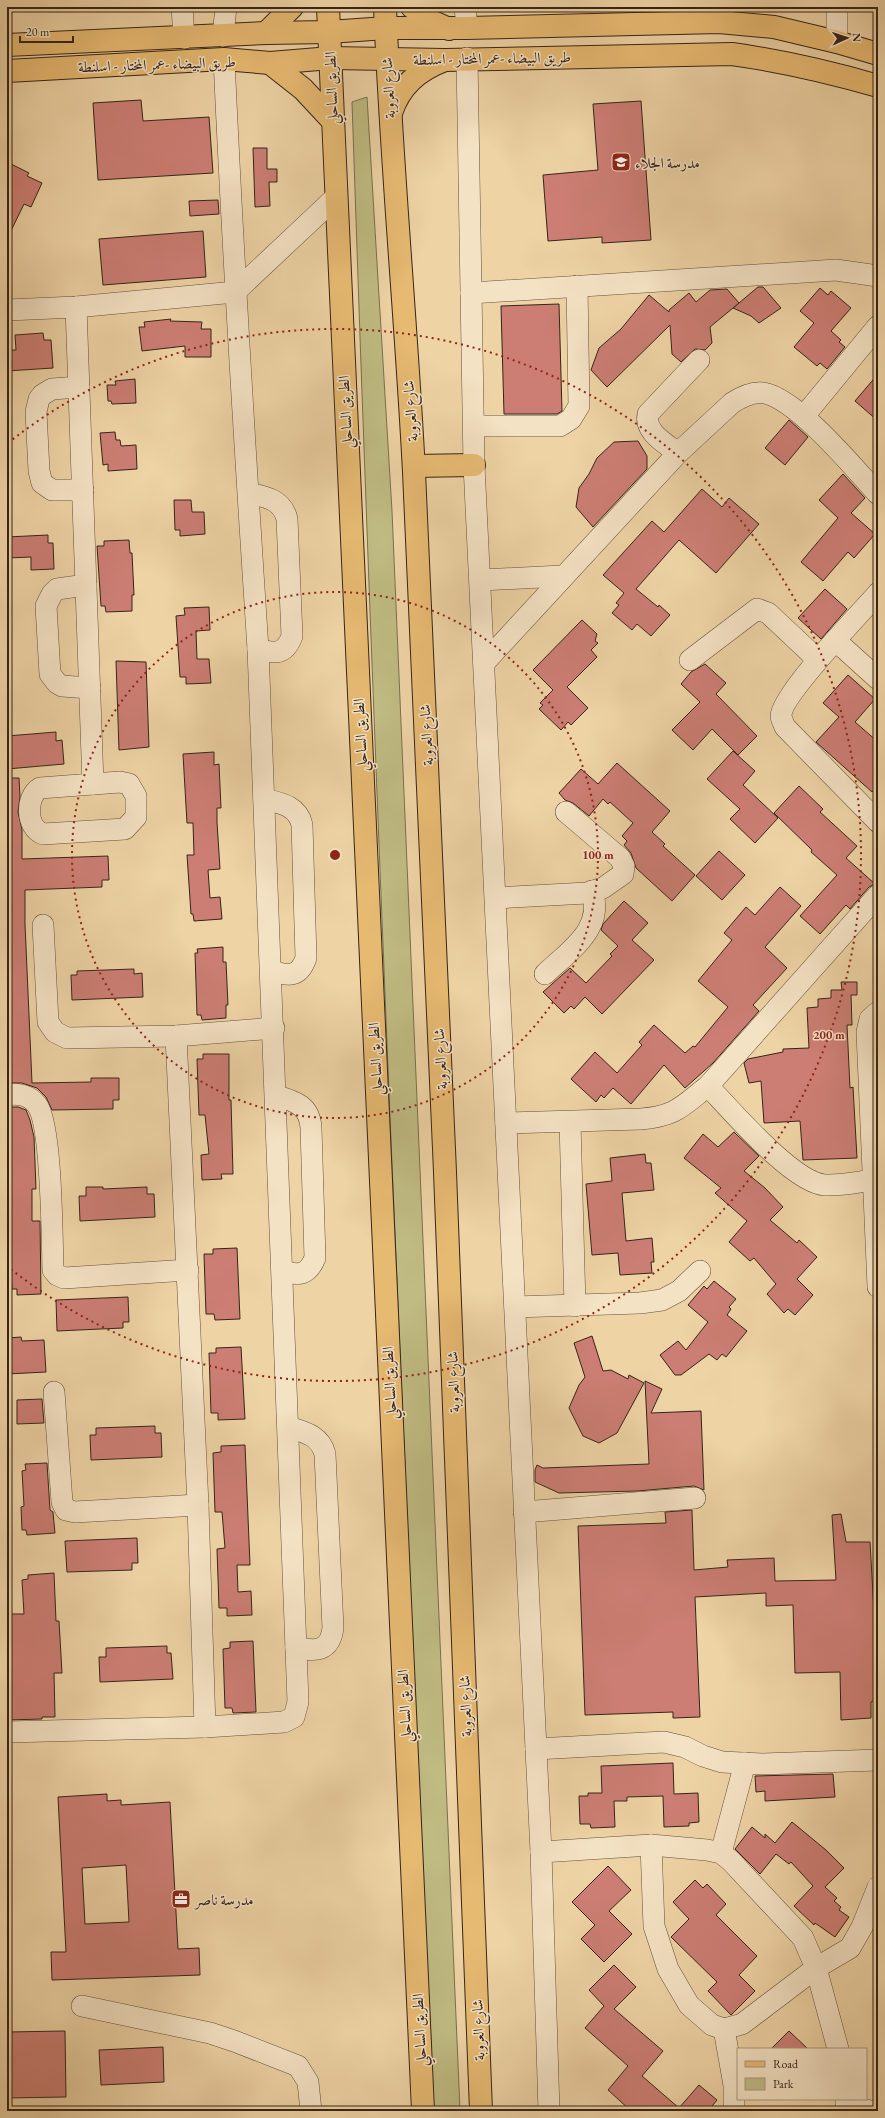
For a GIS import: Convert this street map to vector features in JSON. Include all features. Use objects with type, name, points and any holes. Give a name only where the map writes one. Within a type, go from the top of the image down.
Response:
[{"type":"main road","points":[[266,33],[292,7]]},
{"type":"main road","name":"الطريق الساحلي","points":[[328,7],[335,198],[423,2111]]},
{"type":"main road","points":[[412,7],[431,21],[458,29]]},
{"type":"main road","name":"طريق البيضاء -عمر المختار - اسلنطة","points":[[7,45],[266,33],[329,32],[386,18],[458,29],[719,22],[774,27],[837,42],[878,54]]},
{"type":"main road","name":"شارع العروبة","points":[[386,18],[390,118],[414,466],[442,1105],[481,2111]]},
{"type":"main road","name":"طريق البيضاء -عمر المختار - اسلنطة","points":[[7,71],[224,59],[270,63],[331,58],[445,60],[467,58],[732,54],[779,60],[834,73],[878,86]]},
{"type":"main road","points":[[390,118],[395,102],[403,88],[415,75],[429,66],[445,60]]},
{"type":"main road","points":[[270,63],[303,89],[332,120]]},
{"type":"main road","points":[[414,466],[474,465]]},
{"type":"street","points":[[182,7],[184,38]]},
{"type":"street","points":[[223,36],[226,7]]},
{"type":"street","points":[[458,29],[466,7]]},
{"type":"street","points":[[837,7],[837,42]]},
{"type":"street","points":[[467,58],[474,465],[481,580],[541,1852],[549,2111]]},
{"type":"street","points":[[7,1732],[204,1727],[284,1722],[294,1716],[298,1702],[277,1096],[258,649],[235,292],[224,59]]},
{"type":"street","points":[[7,310],[76,307],[235,292],[335,198]]},
{"type":"street","points":[[471,293],[836,270],[878,276]]},
{"type":"street","points":[[474,426],[560,426],[571,419],[579,406],[577,286]]},
{"type":"street","points":[[76,307],[93,784]]},
{"type":"street","points":[[804,416],[878,326]]},
{"type":"street","points":[[678,453],[648,428],[646,421],[648,414],[699,360]]},
{"type":"street","points":[[79,387],[52,389],[42,395],[39,399],[36,412],[38,464],[40,477],[46,487],[58,491],[83,490]]},
{"type":"street","points":[[484,663],[562,576],[678,453],[732,403],[753,393],[763,393],[773,396],[804,416],[878,494]]},
{"type":"street","points":[[249,493],[273,499],[283,508],[287,519],[292,636],[287,645],[278,652],[272,654],[258,649]]},
{"type":"street","points":[[481,580],[562,576]]},
{"type":"street","points":[[86,585],[57,589],[52,594],[46,606],[50,674],[57,683],[62,686],[90,688]]},
{"type":"street","points":[[878,593],[836,641],[817,659],[784,704],[781,716],[785,727],[878,822]]},
{"type":"street","points":[[690,660],[757,609],[768,613],[817,659]]},
{"type":"street","points":[[836,641],[878,679]]},
{"type":"street","points":[[120,782],[132,788],[136,796],[136,812],[134,822],[130,826],[120,830],[43,834],[34,829],[30,804],[36,791],[45,787],[93,784],[120,782]]},
{"type":"street","points":[[264,799],[294,809],[298,814],[302,825],[306,958],[302,967],[288,976],[272,971]]},
{"type":"street","points":[[496,898],[571,895],[592,892],[603,888],[623,874],[624,866],[620,858],[566,812]]},
{"type":"street","points":[[545,974],[590,929],[596,910],[592,892]]},
{"type":"street","points":[[506,1123],[570,1122],[660,1117],[675,1112],[708,1086],[878,895]]},
{"type":"street","points":[[43,925],[48,1022],[55,1032],[67,1038],[80,1039],[176,1036],[274,1028]]},
{"type":"street","points":[[878,1012],[870,1019],[867,1032],[878,1286]]},
{"type":"street","points":[[176,1036],[198,1505],[204,1727]]},
{"type":"street","points":[[708,1086],[777,1157],[803,1177],[824,1185],[874,1180]]},
{"type":"street","points":[[7,1095],[16,1094],[27,1097],[37,1104],[42,1114],[48,1166],[53,1270],[57,1275],[64,1278],[188,1270]]},
{"type":"street","points":[[277,1096],[297,1102],[302,1106],[310,1116],[311,1128],[315,1258],[310,1267],[301,1274],[296,1275],[283,1271]]},
{"type":"street","points":[[570,1122],[575,1306]]},
{"type":"street","points":[[515,1307],[640,1303],[662,1300],[679,1291],[700,1271]]},
{"type":"street","points":[[54,1392],[62,1502],[66,1510],[75,1512],[198,1505]]},
{"type":"street","points":[[288,1427],[316,1438],[325,1454],[333,1628],[328,1643],[319,1650],[313,1651],[296,1647]]},
{"type":"street","points":[[524,1512],[695,1498]]},
{"type":"street","points":[[536,1749],[664,1742],[685,1747],[703,1756],[722,1762],[745,1763],[878,1760]]},
{"type":"street","points":[[721,1853],[745,1763]]},
{"type":"street","points":[[541,1852],[651,1845],[707,1850],[721,1853],[732,1861],[803,1938],[816,1968],[838,2048]]},
{"type":"street","points":[[651,1845],[654,1926],[668,1969],[689,2005],[712,2025],[724,2029],[742,2024],[816,1968],[850,1948],[859,1934],[878,1887]]},
{"type":"street","points":[[82,2006],[210,2033],[298,2066],[308,2082],[311,2111]]},
{"type":"street","points":[[724,2029],[734,2085],[734,2111]]},
{"type":"street","points":[[846,2105],[870,2111]]},
{"type":"green space","points":[[367,97],[392,511],[460,2111],[434,2111],[390,1107],[352,102]]},
{"type":"building","points":[[141,100],[143,121],[209,117],[213,173],[98,180],[93,103]]},
{"type":"building","points":[[641,101],[651,240],[602,243],[602,237],[548,241],[543,175],[598,170],[593,104]]},
{"type":"building","points":[[253,148],[267,148],[267,169],[277,169],[277,182],[269,182],[270,206],[255,207]]},
{"type":"building","points":[[7,162],[29,173],[27,176],[42,183],[31,207],[24,204],[7,239]]},
{"type":"building","points":[[218,200],[219,214],[190,216],[189,201]]},
{"type":"building","points":[[203,231],[206,277],[103,285],[99,239]]},
{"type":"building","points":[[758,287],[763,287],[781,308],[759,323],[751,316],[733,308]]},
{"type":"building","points":[[820,288],[828,295],[831,291],[851,308],[831,331],[841,340],[839,342],[845,347],[827,369],[820,363],[817,366],[794,347],[814,323],[800,311]]},
{"type":"building","points":[[727,289],[739,303],[710,327],[712,343],[705,350],[695,349],[681,362],[672,354],[670,325],[607,387],[591,370],[599,348],[621,329],[649,295],[669,312],[669,310],[689,293],[696,302],[710,290]]},
{"type":"building","points":[[559,304],[562,411],[557,414],[504,414],[501,306]]},
{"type":"building","points":[[171,319],[170,321],[202,322],[201,329],[211,329],[211,357],[185,357],[185,346],[142,351],[139,327],[145,327],[144,322]]},
{"type":"building","points":[[43,333],[44,340],[51,340],[53,368],[7,371],[7,350],[16,350],[15,335]]},
{"type":"building","points":[[878,374],[878,421],[855,401]]},
{"type":"building","points":[[135,379],[136,403],[112,404],[111,401],[108,401],[107,385],[116,385],[115,381]]},
{"type":"building","points":[[789,420],[808,437],[785,465],[765,448]]},
{"type":"building","points":[[115,432],[116,440],[120,440],[121,446],[136,445],[137,469],[108,471],[108,464],[103,465],[100,433]]},
{"type":"building","points":[[638,441],[647,456],[647,469],[593,527],[576,507],[579,488],[589,474],[597,458],[614,442]]},
{"type":"building","points":[[843,474],[865,498],[851,513],[875,534],[854,558],[848,552],[823,581],[801,562],[838,518],[819,500]]},
{"type":"building","points":[[702,489],[722,507],[729,498],[759,524],[716,573],[679,540],[636,589],[658,607],[659,605],[670,615],[651,636],[637,624],[632,630],[612,613],[619,605],[616,603],[624,593],[603,575],[652,521],[664,532]]},
{"type":"building","points":[[174,500],[191,500],[192,512],[204,512],[205,534],[180,536],[180,530],[175,530]]},
{"type":"building","points":[[48,535],[48,543],[53,543],[54,569],[31,570],[31,557],[7,558],[7,537]]},
{"type":"building","points":[[129,540],[130,553],[132,553],[134,595],[132,595],[132,611],[106,612],[105,606],[101,606],[97,546],[104,546],[104,541]]},
{"type":"building","points":[[825,589],[847,609],[821,639],[798,618]]},
{"type":"building","points":[[209,607],[210,630],[196,631],[197,659],[209,659],[211,683],[186,684],[186,677],[180,677],[176,616],[185,615],[184,608]]},
{"type":"building","points":[[582,620],[597,634],[595,641],[598,643],[591,650],[597,657],[567,687],[588,708],[571,725],[568,722],[561,730],[539,709],[543,705],[540,703],[553,690],[533,670]]},
{"type":"building","points":[[116,661],[146,662],[149,747],[119,750]]},
{"type":"building","points":[[705,664],[726,683],[716,694],[757,736],[738,755],[712,729],[693,750],[672,730],[700,702],[681,684],[691,672]]},
{"type":"building","points":[[848,675],[875,699],[855,722],[878,742],[878,785],[872,792],[816,742],[839,717],[823,703]]},
{"type":"building","points":[[56,732],[56,741],[62,740],[64,764],[7,769],[7,736]]},
{"type":"building","points":[[733,751],[755,771],[743,785],[778,818],[755,843],[730,819],[740,809],[707,779]]},
{"type":"building","points":[[214,752],[214,765],[219,764],[221,808],[217,808],[217,822],[220,869],[208,870],[210,898],[220,897],[222,919],[194,921],[193,914],[191,914],[187,855],[194,855],[193,823],[187,823],[183,754]]},
{"type":"building","points":[[617,763],[670,811],[652,832],[665,844],[663,846],[695,875],[672,901],[636,868],[631,853],[624,845],[627,841],[622,836],[633,823],[610,802],[608,804],[603,799],[589,816],[573,803],[565,800],[559,793],[581,769],[598,784]]},
{"type":"building","points":[[7,778],[19,778],[20,797],[18,812],[22,830],[22,859],[108,856],[109,880],[102,880],[102,887],[25,890],[25,924],[32,1083],[91,1082],[91,1078],[119,1078],[119,1100],[113,1100],[113,1109],[52,1110],[46,1097],[37,1088],[22,1083],[7,1083]]},
{"type":"building","points":[[799,786],[823,809],[820,812],[857,846],[846,858],[875,884],[869,887],[850,909],[846,905],[820,934],[800,916],[837,875],[811,852],[812,850],[774,813]]},
{"type":"building","points":[[719,851],[745,875],[722,900],[696,876]]},
{"type":"building","points":[[780,887],[801,906],[765,947],[787,968],[753,1005],[759,1011],[713,1063],[685,1088],[664,1065],[631,1104],[613,1088],[604,1098],[601,1095],[596,1102],[571,1079],[595,1052],[617,1073],[642,1045],[639,1042],[654,1025],[685,1053],[693,1046],[695,1047],[728,1007],[698,981],[732,940],[724,933],[746,907],[755,915]]},
{"type":"building","points":[[624,901],[648,923],[632,940],[654,960],[602,1014],[585,997],[574,1009],[571,1006],[564,1013],[543,992],[570,968],[586,983],[612,956],[610,954],[618,946],[601,930],[603,924]]},
{"type":"building","points":[[223,947],[223,962],[226,962],[228,1005],[226,1005],[226,1018],[202,1020],[201,1015],[197,1015],[195,953],[198,953],[197,949]]},
{"type":"building","points":[[134,969],[134,974],[142,973],[143,997],[72,1000],[71,975],[77,975],[77,971]]},
{"type":"building","points":[[841,982],[857,982],[857,995],[851,995],[852,1025],[847,1025],[850,1088],[853,1087],[857,1158],[803,1160],[800,1121],[764,1123],[761,1081],[749,1083],[744,1063],[748,1059],[783,1052],[783,1049],[809,1048],[807,1008],[818,1007],[818,999],[831,998],[831,990],[842,990]]},
{"type":"building","points":[[203,1054],[229,1054],[229,1100],[231,1100],[233,1174],[221,1174],[222,1179],[202,1180],[201,1155],[209,1154],[205,1115],[199,1115],[197,1059],[203,1059]]},
{"type":"building","points":[[7,1107],[18,1107],[26,1110],[34,1137],[36,1189],[32,1189],[32,1221],[40,1221],[41,1294],[17,1295],[17,1289],[12,1289],[11,1272],[8,1272]]},
{"type":"building","points":[[734,1132],[759,1156],[744,1171],[765,1188],[783,1207],[770,1220],[797,1243],[799,1240],[817,1257],[797,1279],[813,1295],[795,1315],[788,1309],[784,1313],[767,1294],[776,1284],[754,1258],[750,1261],[729,1242],[747,1221],[715,1193],[721,1188],[684,1158],[703,1134],[718,1147]]},
{"type":"building","points":[[645,1154],[646,1163],[651,1163],[654,1190],[622,1193],[626,1241],[652,1238],[654,1262],[651,1262],[652,1273],[620,1275],[618,1253],[592,1255],[586,1184],[612,1181],[610,1158]]},
{"type":"building","points":[[86,1187],[103,1187],[103,1189],[147,1187],[147,1194],[154,1194],[155,1217],[80,1221],[79,1196],[86,1196]]},
{"type":"building","points":[[237,1248],[240,1319],[215,1320],[214,1314],[206,1314],[204,1254],[213,1254],[213,1249]]},
{"type":"building","points":[[714,1281],[736,1299],[729,1307],[731,1309],[727,1315],[747,1331],[726,1357],[722,1354],[717,1360],[709,1354],[681,1375],[675,1375],[660,1355],[678,1341],[686,1350],[708,1322],[688,1305],[704,1286],[707,1289]]},
{"type":"building","points":[[128,1297],[129,1322],[123,1322],[123,1328],[57,1331],[56,1300]]},
{"type":"building","points":[[592,1336],[603,1371],[611,1370],[628,1379],[629,1375],[644,1383],[617,1433],[599,1443],[583,1436],[569,1408],[579,1385],[585,1377],[574,1343]]},
{"type":"building","points":[[21,1337],[22,1341],[44,1340],[46,1372],[7,1374],[7,1338]]},
{"type":"building","points":[[241,1347],[245,1419],[218,1420],[218,1413],[211,1413],[209,1353],[216,1353],[216,1348]]},
{"type":"building","points":[[645,1381],[662,1389],[651,1413],[701,1411],[704,1490],[694,1486],[637,1491],[559,1493],[535,1482],[535,1470],[537,1465],[543,1468],[649,1464]]},
{"type":"building","points":[[42,1399],[44,1423],[17,1424],[17,1400]]},
{"type":"building","points":[[155,1426],[155,1433],[161,1433],[162,1457],[91,1460],[90,1435],[96,1435],[96,1428]]},
{"type":"building","points":[[245,1445],[250,1565],[237,1565],[238,1592],[251,1591],[252,1615],[227,1616],[227,1608],[219,1608],[217,1549],[225,1548],[222,1512],[215,1512],[213,1453],[221,1452],[221,1446]]},
{"type":"building","points":[[47,1463],[50,1510],[53,1512],[55,1533],[27,1535],[26,1530],[22,1530],[21,1507],[24,1506],[22,1471],[26,1470],[25,1464]]},
{"type":"building","points":[[692,1510],[694,1570],[728,1567],[727,1560],[774,1558],[775,1581],[836,1580],[832,1515],[841,1514],[846,1542],[870,1542],[878,1681],[878,1699],[871,1702],[871,1718],[841,1720],[840,1672],[795,1673],[793,1605],[766,1606],[766,1593],[695,1597],[700,1717],[673,1718],[673,1712],[585,1715],[578,1526],[666,1523],[665,1512]]},
{"type":"building","points":[[137,1538],[138,1563],[132,1563],[132,1570],[67,1572],[65,1541]]},
{"type":"building","points":[[54,1573],[56,1621],[59,1621],[62,1673],[54,1673],[55,1717],[7,1720],[7,1632],[10,1632],[9,1614],[24,1614],[22,1580],[28,1579],[28,1575]]},
{"type":"building","points":[[253,1641],[256,1712],[233,1713],[232,1708],[225,1708],[223,1649],[230,1648],[230,1642]]},
{"type":"building","points":[[167,1646],[167,1653],[171,1653],[173,1679],[100,1682],[99,1657],[106,1657],[106,1648]]},
{"type":"building","points":[[673,1763],[674,1794],[698,1793],[699,1822],[689,1823],[689,1826],[664,1827],[663,1796],[627,1797],[627,1801],[614,1801],[615,1827],[591,1828],[590,1824],[580,1824],[579,1796],[588,1796],[588,1793],[602,1793],[601,1766]]},
{"type":"building","points":[[833,1774],[835,1797],[765,1801],[765,1791],[756,1792],[755,1776]]},
{"type":"building","points":[[107,1794],[107,1801],[121,1800],[121,1805],[170,1802],[178,1949],[199,1948],[200,1975],[52,1980],[51,1952],[66,1952],[58,1797]],"holes":[[[126,1865],[129,1922],[85,1924],[82,1868]]]},
{"type":"building","points":[[792,1822],[826,1850],[844,1868],[825,1887],[837,1898],[834,1901],[841,1907],[839,1910],[849,1917],[835,1937],[815,1923],[814,1925],[794,1906],[813,1886],[791,1862],[789,1864],[776,1854],[760,1874],[735,1849],[752,1827],[765,1838],[765,1834],[775,1843]]},
{"type":"building","points":[[608,1866],[631,1890],[609,1911],[632,1934],[604,1962],[581,1939],[595,1925],[572,1902]]},
{"type":"building","points":[[695,1880],[703,1888],[707,1884],[726,1904],[716,1915],[757,1956],[739,1975],[755,1991],[731,2015],[708,1991],[717,1982],[671,1937],[689,1919],[673,1902]]},
{"type":"building","points":[[614,1965],[636,1987],[614,2009],[663,2051],[642,2076],[679,2108],[699,2085],[717,2100],[708,2111],[631,2111],[608,2090],[628,2066],[585,2028],[604,2006],[589,1990]]},
{"type":"building","points":[[65,2031],[66,2097],[7,2098],[7,2032]]},
{"type":"building","points":[[789,2031],[807,2048],[772,2048]]},
{"type":"building","points":[[163,2047],[164,2082],[101,2085],[99,2050]]},
{"type":"place","name":"مدرسة الجلاء","points":[[621,162]]},
{"type":"place","name":"مدرسة ناصر","points":[[181,1899]]}]
